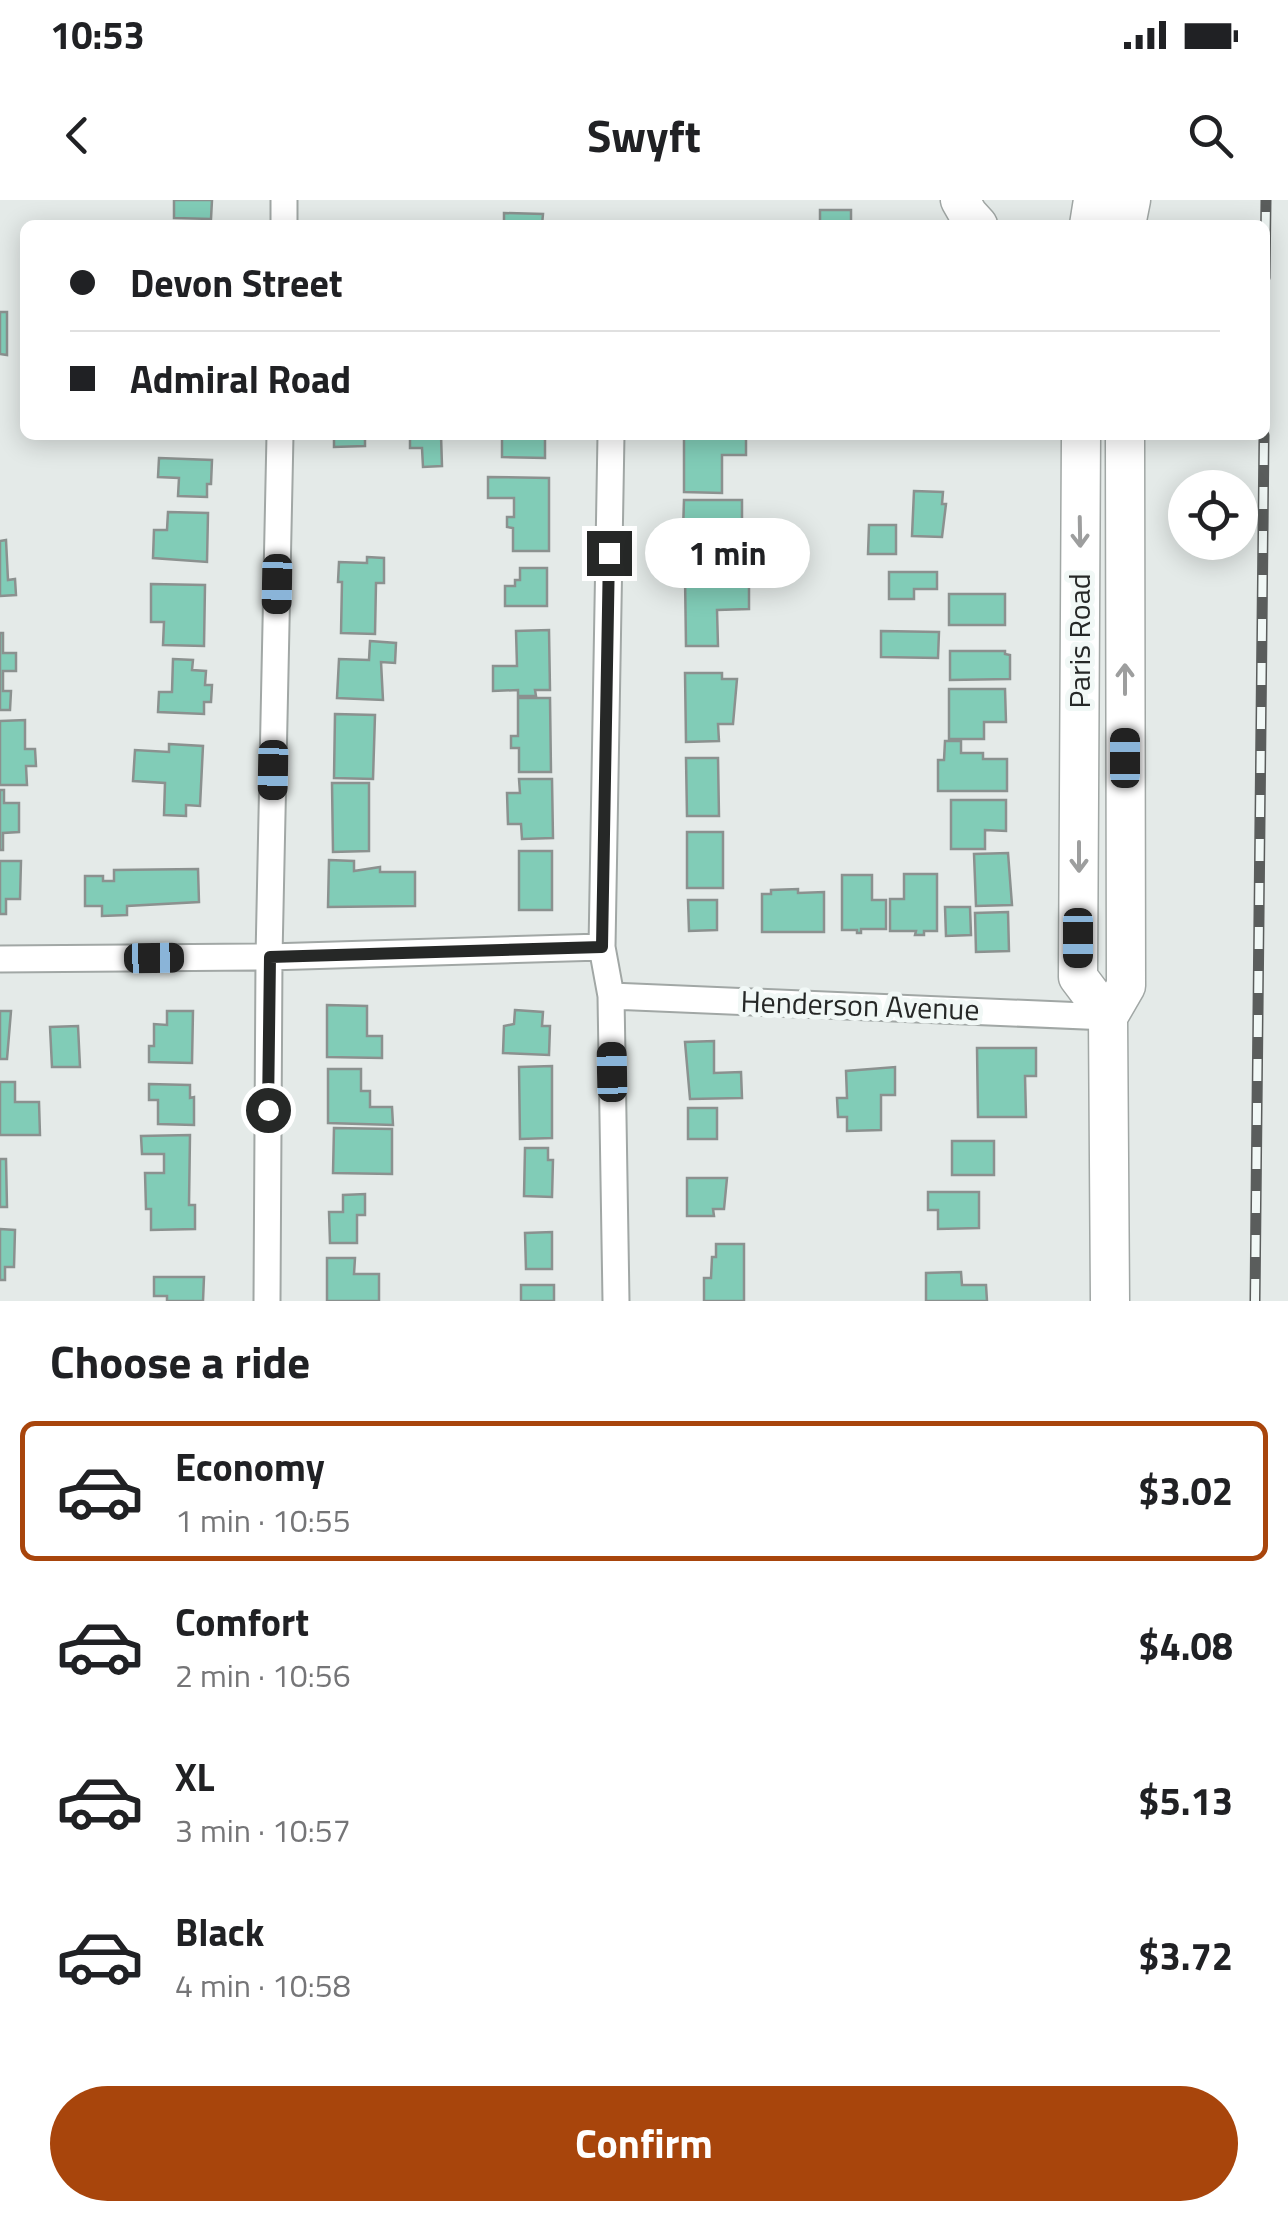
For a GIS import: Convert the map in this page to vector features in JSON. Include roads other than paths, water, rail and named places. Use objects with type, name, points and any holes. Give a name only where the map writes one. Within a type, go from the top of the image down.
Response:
[{"type":"main road","name":"Paris Road","points":[[1080,440],[1078,977],[1108,1017]]},
{"type":"main road","name":"Paris Road","points":[[1110,1301],[1108,1017],[1126,986],[1124,440]]},
{"type":"street","points":[[267,1301],[280,440]]},
{"type":"street","points":[[611,440],[602,947],[611,996],[616,1301]]},
{"type":"street","points":[[0,959],[270,957],[602,947]]},
{"type":"street","name":"Henderson Avenue","points":[[611,996],[1108,1017]]},
{"type":"railway","points":[[1266,200],[1266,220]]},
{"type":"railway","points":[[1255,1301],[1264,440]]}]
